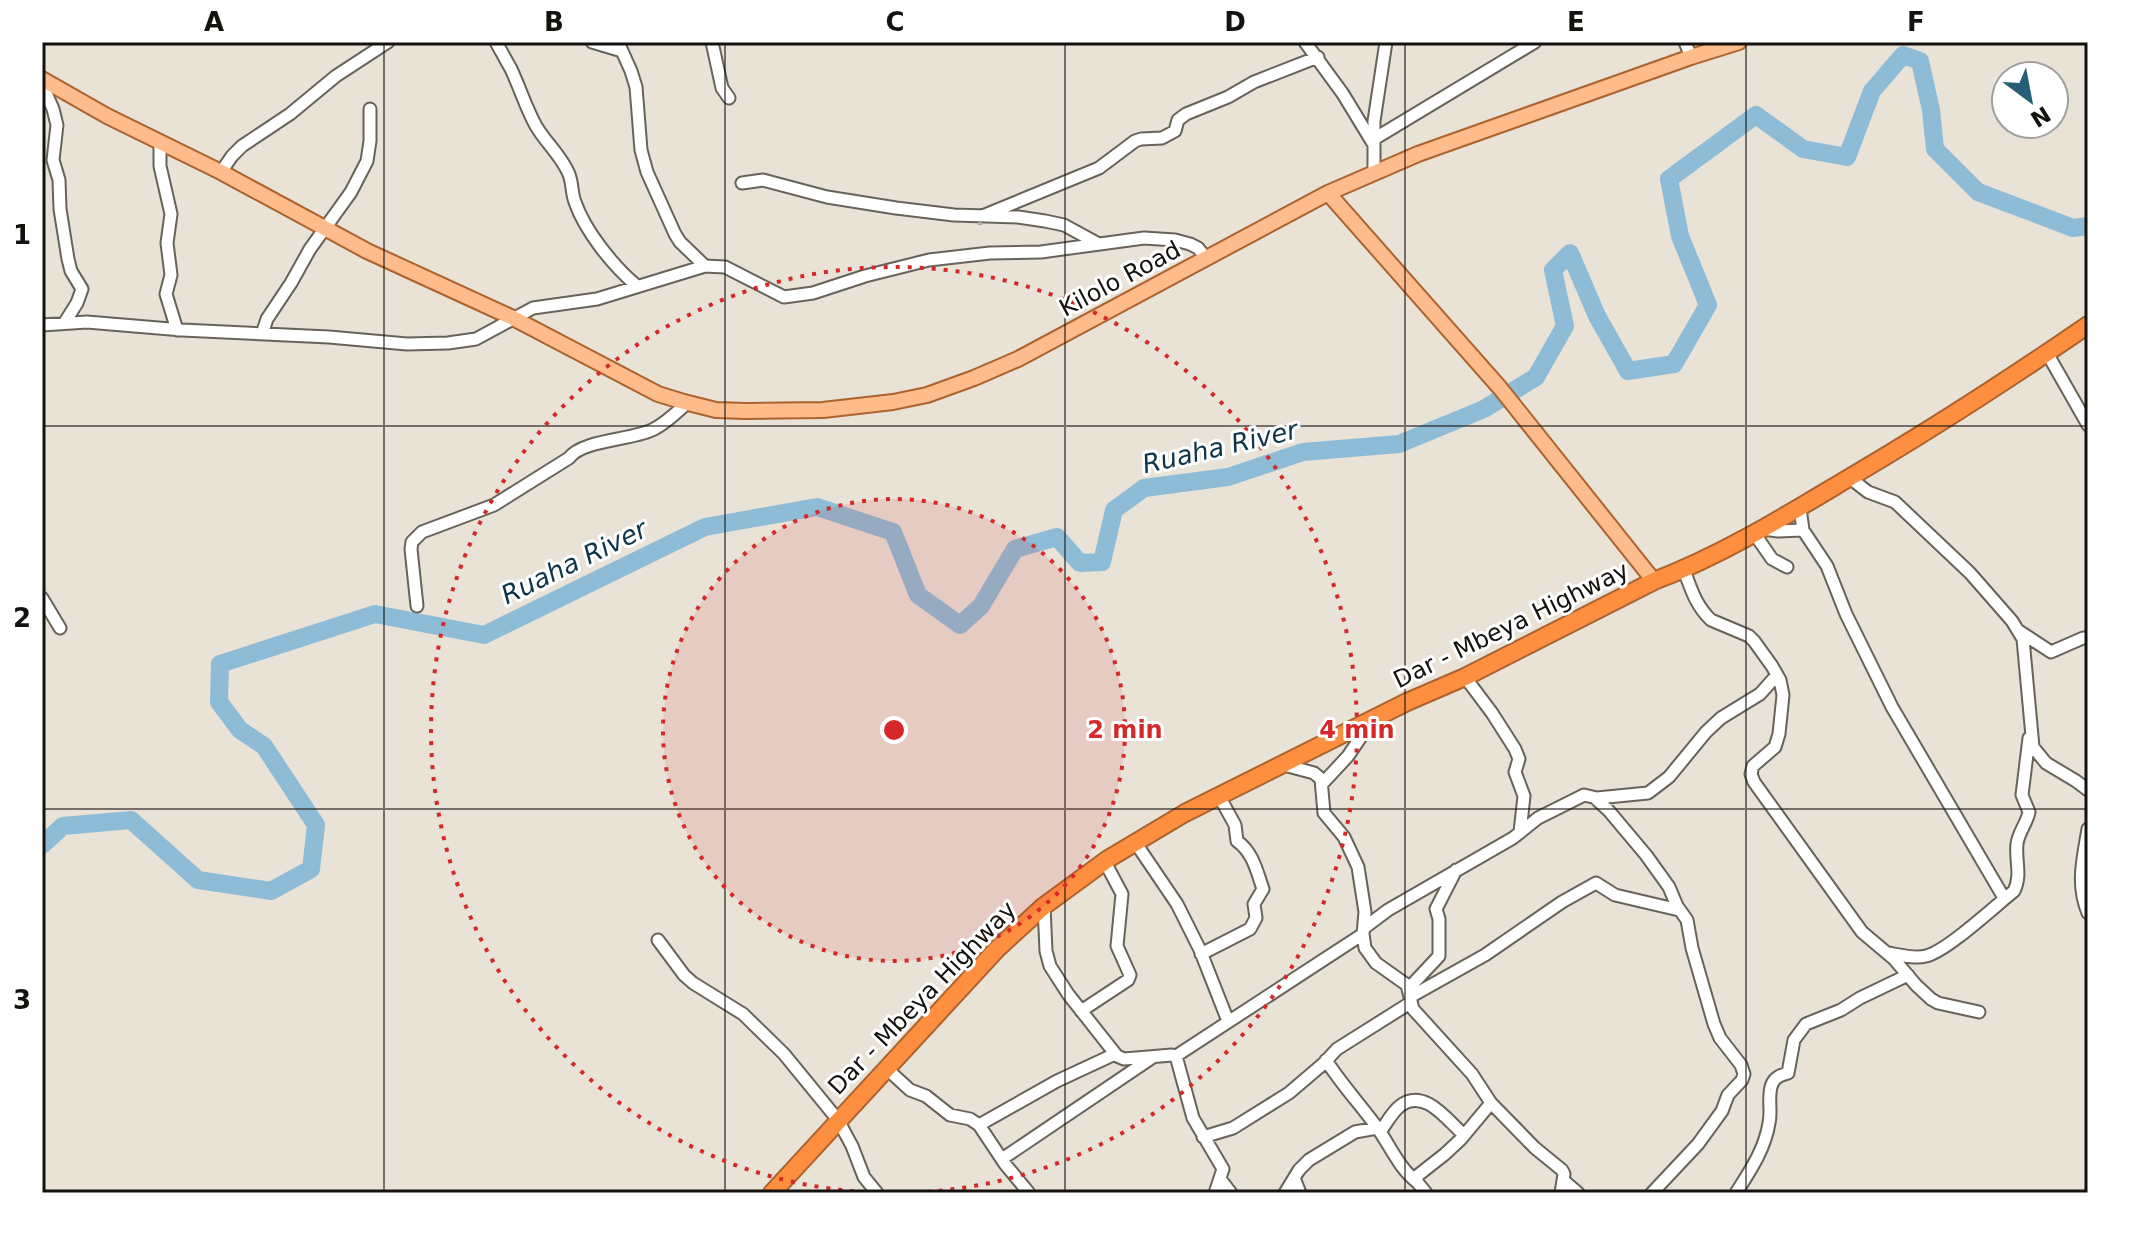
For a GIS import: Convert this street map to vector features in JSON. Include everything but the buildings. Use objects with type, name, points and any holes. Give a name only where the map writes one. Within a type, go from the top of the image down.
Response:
[{"type":"highway","name":"Dar - Mbeya Highway","points":[[772,1193],[998,948],[1044,906],[1135,842],[1185,813],[1318,746],[1465,677],[1654,581],[1684,570],[1800,508],[1912,441],[2088,325]]},
{"type":"main road","name":"Kilolo Road","points":[[42,82],[221,172],[367,251],[513,318],[658,394],[716,410],[823,410],[927,395],[974,378],[1018,359],[1328,193],[1374,172],[1739,42]]},
{"type":"main road","points":[[1328,193],[1500,388],[1654,581]]},
{"type":"street","points":[[221,172],[242,146],[290,114],[336,76],[388,42]]},
{"type":"street","points":[[496,42],[534,123],[558,152],[568,171],[573,183],[574,200],[582,218],[608,258],[637,286]]},
{"type":"street","points":[[592,42],[620,47],[636,87],[641,150],[647,172],[675,234],[705,266]]},
{"type":"street","points":[[712,42],[722,88],[729,98]]},
{"type":"street","points":[[1305,42],[1374,142]]},
{"type":"street","points":[[1374,172],[1374,121],[1386,42]]},
{"type":"street","points":[[1374,142],[1535,42]]},
{"type":"street","points":[[1685,42],[1691,57]]},
{"type":"street","points":[[980,217],[1099,168],[1135,141],[1168,137],[1175,131],[1178,120],[1186,114],[1318,57]]},
{"type":"street","points":[[42,82],[57,125],[53,160],[59,180],[68,259],[82,289],[65,322]]},
{"type":"street","points":[[262,334],[267,319],[324,227],[351,192],[367,161],[370,109]]},
{"type":"street","points":[[160,142],[160,166],[171,214],[167,243],[171,275],[166,294],[177,330]]},
{"type":"street","points":[[742,183],[763,180],[827,197],[896,208],[980,217],[1018,217],[1064,225],[1097,243]]},
{"type":"street","points":[[42,325],[87,322],[407,344],[448,343],[476,339],[533,308],[580,303],[705,266],[725,267],[784,297],[813,293],[929,260],[990,253],[1041,252],[1144,238],[1175,240],[1198,248],[1206,258]]},
{"type":"street","points":[[2047,353],[2088,425]]},
{"type":"street","points":[[417,606],[411,549],[412,542],[422,532],[494,505],[578,450],[648,432],[687,403]]},
{"type":"street","points":[[1850,478],[1868,492],[1895,502],[1970,573],[2012,621],[2023,639],[2032,741],[2037,754],[2088,790]]},
{"type":"street","points":[[1800,508],[1803,530],[1827,566],[1846,614],[1892,707],[2004,898]]},
{"type":"street","points":[[1787,567],[1772,559],[1758,530],[1803,530]]},
{"type":"street","points":[[1684,570],[1694,598],[1706,616],[1749,636],[1777,675],[1783,695],[1779,734],[1775,747],[1754,765],[1751,774],[1754,782],[1862,932],[1938,1003],[1979,1012]]},
{"type":"street","points":[[42,598],[60,628]]},
{"type":"street","points":[[2019,631],[2051,652],[2088,638]]},
{"type":"street","points":[[1044,906],[1048,961],[1081,1011],[1115,1054],[1124,1059],[1176,1056],[1363,931],[1388,910],[1520,832],[1538,818],[1584,795],[1595,798],[1648,793],[1669,777],[1721,718],[1760,694],[1777,675]]},
{"type":"street","points":[[1465,677],[1519,759],[1515,772],[1524,796],[1520,832]]},
{"type":"street","points":[[1322,784],[1348,756],[1371,721]]},
{"type":"street","points":[[1887,953],[1920,957],[1931,955],[2014,891],[2018,884],[2017,843],[2029,812],[2022,795],[2031,728]]},
{"type":"street","points":[[1284,765],[1314,773],[1320,778],[1324,813],[1344,837],[1358,867],[1367,951],[1376,963],[1405,983],[1415,1012],[1472,1074],[1491,1103],[1535,1148],[1558,1165],[1564,1174],[1563,1187],[1578,1193]]},
{"type":"street","points":[[1201,954],[1250,929],[1256,918],[1254,904],[1263,889],[1255,865],[1246,848],[1237,841],[1235,825],[1219,796]]},
{"type":"street","points":[[1595,798],[1646,855],[1687,920],[1692,948],[1720,1038],[1741,1065],[1744,1074],[1698,1144],[1652,1193]]},
{"type":"street","points":[[2088,829],[2081,864],[2082,893],[2088,913]]},
{"type":"street","points":[[1135,842],[1177,904],[1228,1021]]},
{"type":"street","points":[[1081,1011],[1128,980],[1130,975],[1117,946],[1122,894],[1105,862]]},
{"type":"street","points":[[1410,996],[1439,956],[1436,909],[1456,870]]},
{"type":"street","points":[[1203,1137],[1233,1128],[1289,1093],[1332,1053],[1410,996],[1485,955],[1562,902],[1596,883],[1615,895],[1679,910]]},
{"type":"street","points":[[658,940],[684,975],[743,1014],[784,1054],[838,1120],[864,1177],[877,1193]]},
{"type":"street","points":[[1736,1193],[1762,1147],[1770,1119],[1772,1084],[1788,1073],[1791,1050],[1798,1032],[1806,1024],[1841,1010],[1908,975]]},
{"type":"street","points":[[979,1125],[1057,1081],[1115,1054]]},
{"type":"street","points":[[1002,1159],[1153,1056]]},
{"type":"street","points":[[1176,1056],[1191,1112],[1222,1165],[1223,1172],[1215,1193]]},
{"type":"street","points":[[1326,1060],[1379,1130],[1403,1169],[1426,1193]]},
{"type":"street","points":[[886,1068],[910,1090],[926,1096],[950,1115],[970,1119],[979,1125],[1029,1193]]},
{"type":"street","points":[[1285,1193],[1303,1165],[1316,1155],[1360,1130],[1379,1130],[1398,1108],[1412,1100],[1431,1105],[1464,1135]]},
{"type":"street","points":[[1417,1182],[1419,1174],[1445,1154],[1491,1103]]},
{"type":"street","points":[[1294,1178],[1300,1193]]},
{"type":"street","points":[[1221,1180],[1231,1193]]},
{"type":"waterway","name":"Ruaha River","points":[[42,845],[63,826],[131,820],[198,880],[271,891],[311,869],[316,825],[264,746],[240,730],[219,702],[220,664],[375,614],[484,635],[705,527],[817,507],[893,532],[918,595],[960,625],[981,606],[1015,549],[1057,537],[1080,563],[1102,562],[1114,510],[1144,488],[1228,477],[1303,452],[1399,444],[1484,409],[1536,377],[1565,326],[1553,270],[1570,253],[1597,316],[1628,371],[1674,364],[1708,305],[1680,236],[1669,179],[1756,115],[1803,149],[1847,157],[1872,91],[1903,55],[1920,61],[1931,110],[1935,149],[1978,192],[2073,228],[2088,226]]}]
